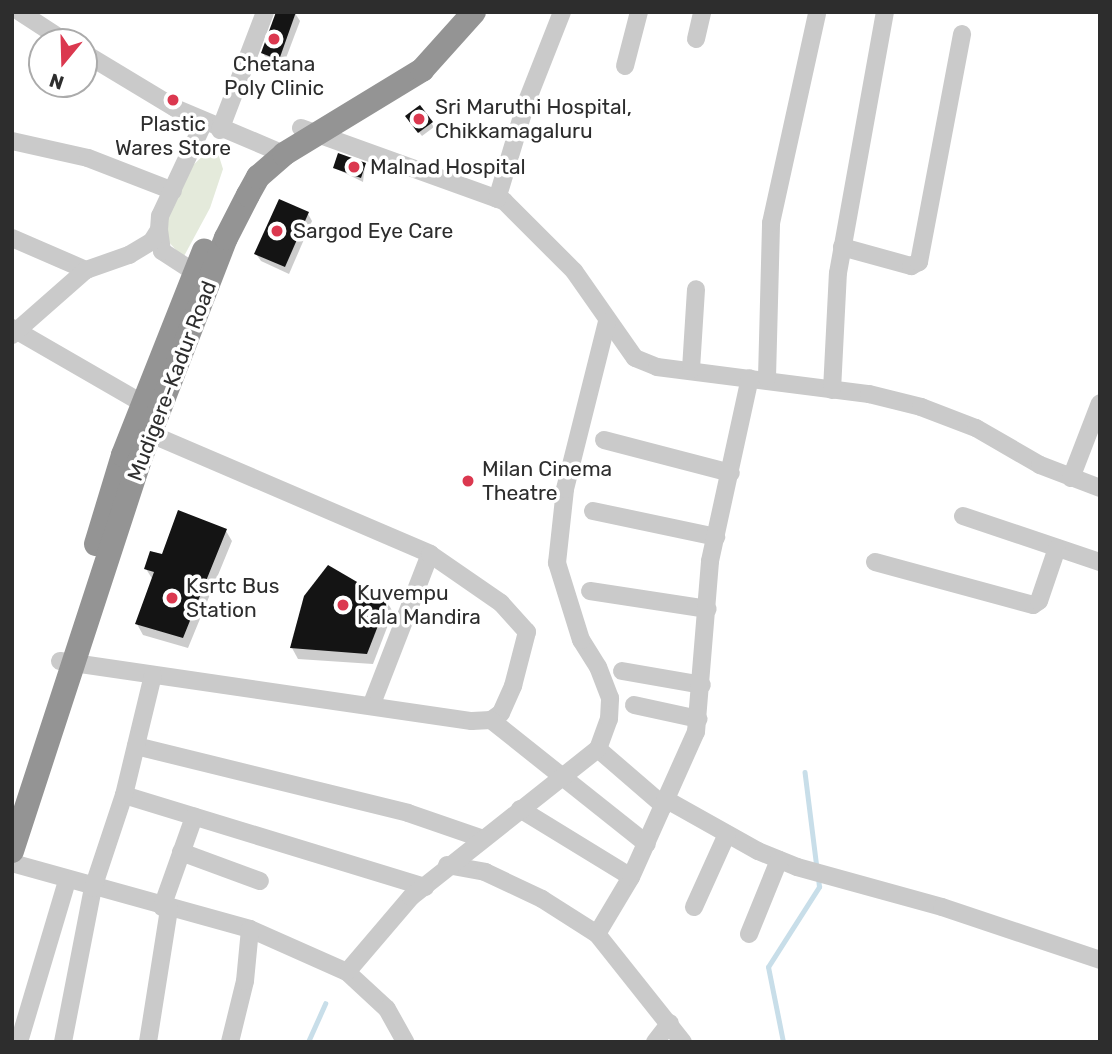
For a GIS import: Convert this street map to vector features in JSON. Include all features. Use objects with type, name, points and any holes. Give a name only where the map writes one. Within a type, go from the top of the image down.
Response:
[{"type":"highway","name":"Mudigere-Kadur Road","points":[[142,430],[142,403],[194,272],[234,188],[276,151],[392,77],[456,12]]},
{"type":"highway","name":"Mudigere-Kadur Road","points":[[308,131],[366,108],[422,70],[474,12]]},
{"type":"highway","name":"Mudigere-Kadur Road","points":[[12,850],[67,662],[142,430],[235,219],[276,151]]},
{"type":"highway","name":"Mudigere-Kadur Road","points":[[12,801],[67,662]]},
{"type":"street","points":[[20,12],[45,28]]},
{"type":"street","points":[[194,272],[162,251],[160,216],[212,126],[265,12]]},
{"type":"street","points":[[497,199],[525,106],[562,12]]},
{"type":"street","points":[[625,66],[639,12]]},
{"type":"street","points":[[696,39],[702,12]]},
{"type":"street","points":[[832,390],[842,247],[885,12]]},
{"type":"street","points":[[597,934],[647,844],[666,803],[698,719],[716,537],[758,378],[771,223],[817,14]]},
{"type":"street","points":[[842,247],[911,266],[919,262],[962,34]]},
{"type":"street","points":[[98,61],[212,126],[276,151]]},
{"type":"street","points":[[308,131],[497,199],[574,271],[607,322],[635,358],[657,367],[691,369],[869,394],[921,407],[976,428],[1071,478],[1100,488]]},
{"type":"street","points":[[12,141],[88,158],[173,191]]},
{"type":"street","points":[[142,403],[14,331],[86,270],[129,256],[152,241],[159,230]]},
{"type":"street","points":[[12,238],[86,270]]},
{"type":"street","points":[[691,369],[695,289]]},
{"type":"street","points":[[347,972],[386,920],[447,865],[598,749],[609,719],[610,698],[598,667],[581,640],[557,563],[565,489],[607,322]]},
{"type":"street","points":[[1071,478],[1100,403]]},
{"type":"street","points":[[142,430],[430,554],[501,603],[527,632],[513,686],[500,713],[491,720]]},
{"type":"street","points":[[604,440],[731,472]]},
{"type":"street","points":[[593,511],[716,537]]},
{"type":"street","points":[[963,516],[1100,562]]},
{"type":"street","points":[[875,562],[1033,604],[1039,601],[1058,548]]},
{"type":"street","points":[[371,706],[430,554]]},
{"type":"street","points":[[590,591],[708,609]]},
{"type":"street","points":[[67,662],[371,706],[491,720],[647,844]]},
{"type":"street","points":[[622,671],[702,685]]},
{"type":"street","points":[[63,1042],[93,888],[124,795],[153,675]]},
{"type":"street","points":[[634,705],[698,719]]},
{"type":"street","points":[[136,746],[408,813],[483,839]]},
{"type":"street","points":[[598,749],[666,803],[779,860],[942,907],[1100,960]]},
{"type":"street","points":[[124,795],[425,887]]},
{"type":"street","points":[[520,809],[631,877]]},
{"type":"street","points":[[148,1042],[165,908],[194,817]]},
{"type":"street","points":[[694,907],[727,834]]},
{"type":"street","points":[[181,852],[260,881]]},
{"type":"street","points":[[749,934],[779,860]]},
{"type":"street","points":[[12,863],[67,881],[250,929],[347,972],[387,1009],[405,1042]]},
{"type":"street","points":[[447,865],[485,872],[542,899],[597,934],[683,1042]]},
{"type":"street","points":[[19,1042],[67,881]]},
{"type":"street","points":[[230,1042],[246,981],[250,929]]},
{"type":"street","points":[[655,1042],[670,1023]]},
{"type":"green space","points":[[207,152],[218,153],[223,169],[210,208],[183,258],[168,241],[165,221],[190,168]]},
{"type":"building","points":[[276,12],[296,12],[279,60],[261,53]]},
{"type":"building","name":"Sri Maruthi Hospital, Chikkamagaluru","points":[[420,105],[433,122],[418,133],[405,116]]},
{"type":"building","points":[[338,153],[366,163],[361,178],[333,168]]},
{"type":"building","points":[[279,199],[309,212],[285,267],[254,254]]},
{"type":"building","name":"Ksrtc Bus Station","points":[[178,510],[227,529],[183,638],[135,624],[154,572],[144,569],[150,551],[162,554]]},
{"type":"building","name":"Kuvempu Kala Mandira","points":[[328,565],[388,600],[367,654],[290,648],[304,596]]},
{"type":"waterway","points":[[805,772],[817,868]]},
{"type":"waterway","points":[[783,1042],[768,967],[819,887],[818,877]]},
{"type":"waterway","points":[[308,1042],[325,1004]]},
{"type":"place","name":"Chetana Poly Clinic","points":[[274,39]]},
{"type":"place","name":"Plastic Wares Store","points":[[173,100]]},
{"type":"place","name":"Sri Maruthi Hospital, Chikkamagaluru","points":[[419,119]]},
{"type":"place","name":"Malnad Hospital","points":[[354,167]]},
{"type":"place","name":"Sargod Eye Care","points":[[277,231]]},
{"type":"place","name":"Milan Cinema Theatre","points":[[468,481]]},
{"type":"place","name":"Ksrtc Bus Station","points":[[172,598]]},
{"type":"place","name":"Kuvempu Kala Mandira","points":[[343,605]]}]
